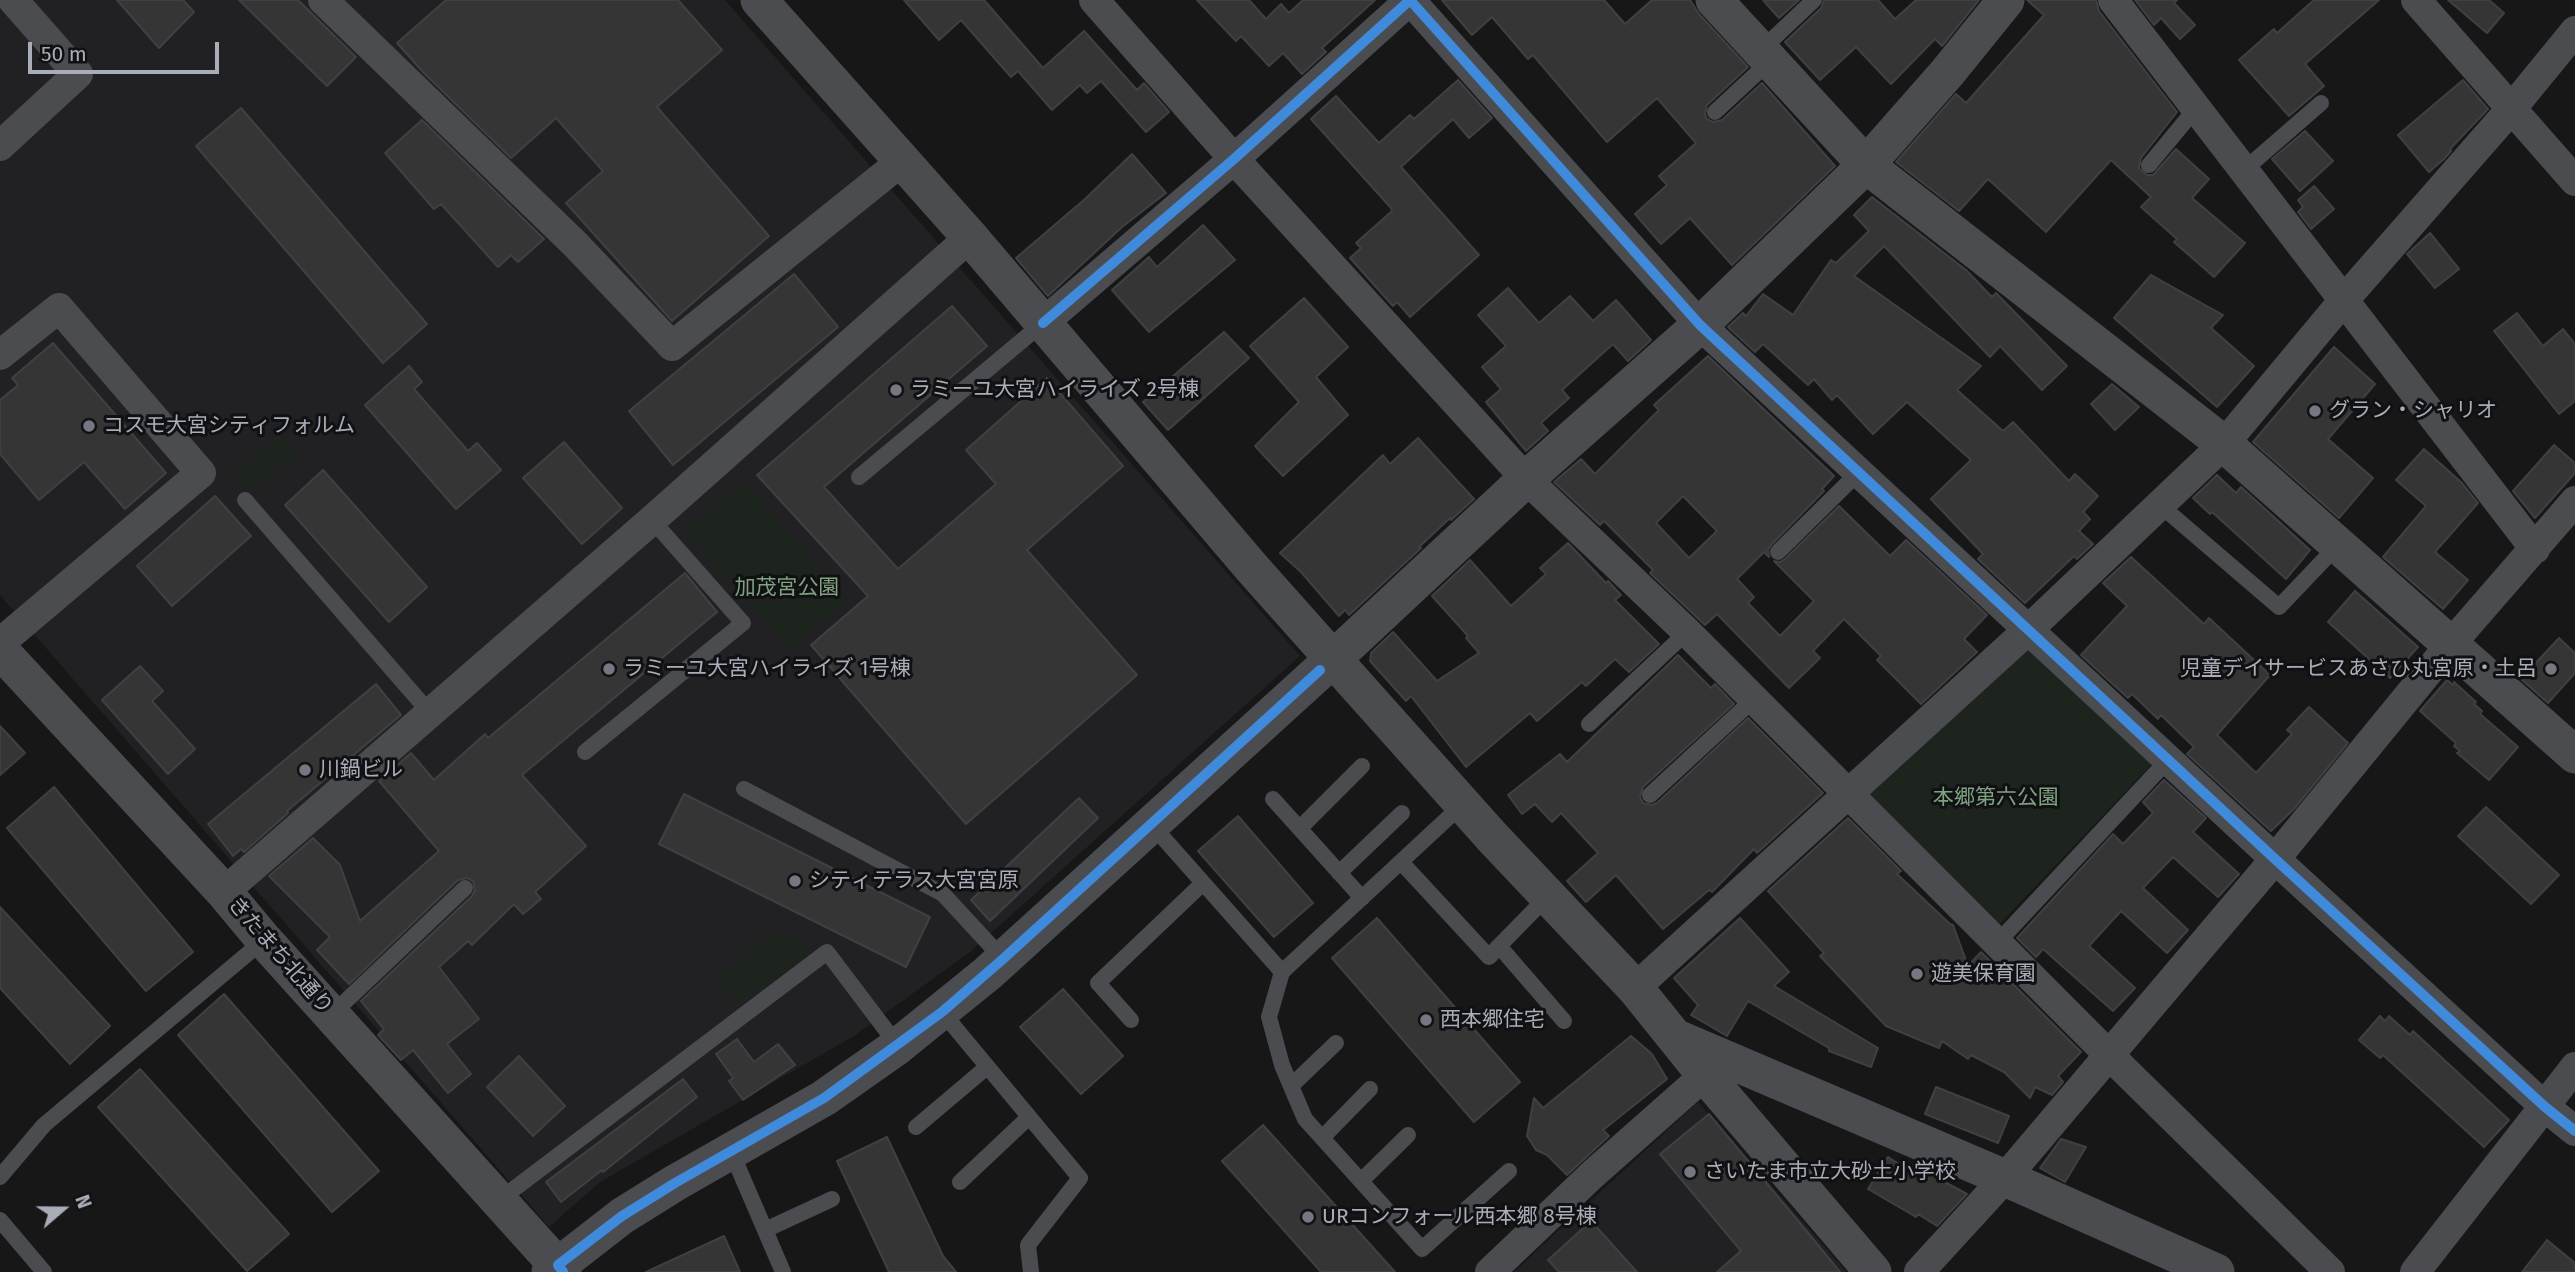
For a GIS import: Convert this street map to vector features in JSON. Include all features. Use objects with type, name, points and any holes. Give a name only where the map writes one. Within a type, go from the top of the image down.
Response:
[{"type":"street","points":[[0,146],[78,74],[13,0]]},
{"type":"street","points":[[323,0],[575,244],[672,346],[902,161]]},
{"type":"street","points":[[1094,0],[1234,159],[1526,479],[1687,632],[2109,1055],[2330,1272]]},
{"type":"street","points":[[1043,323],[1234,159],[1410,0],[1700,325],[2275,859],[2544,1106],[2575,1131]]},
{"type":"street","points":[[1714,0],[1866,165],[2224,444],[2575,755]]},
{"type":"street","points":[[557,1270],[622,1216],[824,1098],[942,1012],[1003,959],[1333,659],[1526,479],[1700,325],[1866,165],[1947,74],[2006,0]]},
{"type":"street","points":[[2113,0],[2535,548]]},
{"type":"street","points":[[2416,0],[2575,181]]},
{"type":"street","points":[[770,4],[902,161],[1333,659],[1463,804],[1635,988],[1705,1075],[1873,1272]]},
{"type":"street","points":[[1635,988],[2028,630],[2224,444],[2575,31]]},
{"type":"street","points":[[224,892],[652,520],[970,237]]},
{"type":"street","points":[[0,355],[59,308],[201,473],[0,643]]},
{"type":"street","points":[[1919,1272],[2005,1178],[2275,859],[2450,645],[2575,501]]},
{"type":"street","name":"きたまち北通り","points":[[0,650],[224,892],[557,1270]]},
{"type":"street","points":[[1673,1036],[2005,1178],[2216,1272]]},
{"type":"street","points":[[2415,1272],[2575,1067]]},
{"type":"street","points":[[1490,1272],[1593,1174],[1705,1075]]},
{"type":"lane","points":[[1715,112],[1814,0]]},
{"type":"lane","points":[[2245,170],[2321,103]]},
{"type":"lane","points":[[2149,165],[2197,107]]},
{"type":"lane","points":[[859,477],[1043,323]]},
{"type":"lane","points":[[1778,552],[1858,472]]},
{"type":"lane","points":[[244,500],[430,713]]},
{"type":"lane","points":[[2160,505],[2278,607],[2338,545]]},
{"type":"lane","points":[[585,752],[743,623],[652,520]]},
{"type":"lane","points":[[1589,724],[1687,632]]},
{"type":"lane","points":[[1650,795],[1754,699]]},
{"type":"lane","points":[[1997,943],[2168,760]]},
{"type":"lane","points":[[1300,828],[1362,766]]},
{"type":"lane","points":[[744,789],[943,894],[1003,959]]},
{"type":"lane","points":[[1273,799],[1362,898]]},
{"type":"lane","points":[[1463,804],[1282,972],[1269,1017],[1282,1065],[1305,1119],[1422,1249],[1509,1171]]},
{"type":"lane","points":[[1339,873],[1402,813]]},
{"type":"lane","points":[[1151,824],[1282,972]]},
{"type":"lane","points":[[1401,862],[1489,957],[1548,896]]},
{"type":"lane","points":[[1131,1020],[1098,983],[1203,883]]},
{"type":"lane","points":[[331,1015],[465,888]]},
{"type":"lane","points":[[0,1177],[44,1125],[264,940]]},
{"type":"lane","points":[[1499,946],[1564,1021]]},
{"type":"lane","points":[[498,1201],[827,952],[898,1046]]},
{"type":"lane","points":[[942,1012],[1080,1178],[1028,1245],[1031,1272]]},
{"type":"lane","points":[[1292,1086],[1336,1043]]},
{"type":"lane","points":[[916,1127],[987,1067]]},
{"type":"lane","points":[[1322,1138],[1370,1089]]},
{"type":"lane","points":[[960,1182],[1029,1117]]},
{"type":"lane","points":[[1361,1181],[1408,1135]]},
{"type":"lane","points":[[731,1151],[783,1272]]},
{"type":"lane","points":[[765,1230],[832,1199]]},
{"type":"lane","points":[[0,1220],[44,1272]]},
{"type":"shaded area","points":[[0,0],[725,0],[1300,656],[970,952],[854,1036],[600,1182],[549,1227],[0,595]]},
{"type":"shaded area","name":"さいたま市立大砂土小学校","points":[[1698,1102],[1847,1272],[1514,1272],[1546,1242]]},
{"type":"green space","points":[[281,434],[296,453],[249,493],[234,474]]},
{"type":"green space","name":"加茂宮公園","points":[[743,481],[847,599],[790,650],[686,532]]},
{"type":"green space","name":"本郷第六公園","points":[[2030,647],[2154,762],[1996,928],[1863,795]]},
{"type":"green space","points":[[775,931],[812,950],[738,1006],[716,980]]},
{"type":"building","points":[[117,0],[183,0],[194,12],[159,48]]},
{"type":"building","points":[[239,0],[298,0],[356,57],[327,86]]},
{"type":"building","points":[[446,0],[678,0],[722,50],[657,107],[769,236],[672,321],[566,203],[603,171],[556,118],[511,158],[397,43]]},
{"type":"building","points":[[904,0],[984,0],[1043,68],[1084,31],[1137,90],[1144,83],[1169,112],[1146,132],[1101,81],[1087,93],[1080,85],[1052,110],[1018,71],[1011,77],[961,20],[939,40]]},
{"type":"building","points":[[1197,0],[1249,0],[1266,19],[1281,4],[1289,13],[1303,0],[1375,0],[1322,48],[1326,52],[1302,74],[1283,53],[1269,66],[1241,36],[1236,41]]},
{"type":"building","points":[[1442,0],[1604,0],[1625,24],[1652,0],[1690,0],[1699,14],[1748,67],[1707,105],[1707,119],[1713,122],[1722,120],[1762,83],[1835,166],[1732,265],[1690,218],[1661,244],[1635,214],[1667,185],[1659,176],[1696,143],[1657,98],[1607,142],[1533,55],[1528,59],[1492,17],[1472,35]]},
{"type":"building","points":[[1763,0],[1799,0],[1779,18]]},
{"type":"building","points":[[1824,0],[1878,0],[1895,19],[1916,0],[1979,0],[1942,46],[1935,39],[1891,84],[1856,47],[1820,80],[1785,42],[1821,8]]},
{"type":"building","points":[[2027,0],[2096,0],[2099,11],[2177,112],[2141,158],[2139,168],[2147,175],[2153,175],[2176,149],[2209,179],[2192,198],[2245,243],[2214,277],[2174,242],[2177,239],[2141,207],[2151,197],[2111,160],[2046,232],[1988,179],[1959,211],[1896,162],[1956,94],[1966,103],[2044,15]]},
{"type":"building","points":[[2135,0],[2177,0],[2174,3],[2195,25],[2180,39],[2161,18],[2154,25]]},
{"type":"building","points":[[2314,0],[2379,0],[2305,64],[2324,86],[2289,116],[2239,60],[2274,29],[2277,33]]},
{"type":"building","points":[[2448,0],[2489,0],[2504,13],[2487,33]]},
{"type":"building","points":[[1458,80],[1492,118],[1469,138],[1453,119],[1401,167],[1479,255],[1410,317],[1397,302],[1393,306],[1350,258],[1361,248],[1356,243],[1392,211],[1391,208],[1311,119],[1336,96],[1379,143],[1410,115],[1414,119]]},
{"type":"building","points":[[2463,80],[2488,109],[2429,172],[2398,135]]},
{"type":"building","points":[[241,108],[427,324],[383,363],[196,146]]},
{"type":"building","points":[[422,120],[544,239],[518,262],[511,255],[498,267],[441,204],[434,209],[385,153]]},
{"type":"building","points":[[2305,131],[2333,161],[2300,191],[2272,159]]},
{"type":"building","points":[[1132,154],[1166,193],[1122,227],[1048,296],[1016,258],[1085,199]]},
{"type":"building","points":[[2314,186],[2334,209],[2311,229],[2298,212],[2303,207],[2298,200]]},
{"type":"building","points":[[1872,197],[1966,270],[1992,297],[1996,293],[2067,366],[2042,390],[2000,346],[1990,357],[1884,246],[1854,276],[1981,366],[1957,390],[2003,431],[2013,422],[2069,481],[2075,474],[2098,496],[2083,512],[2090,519],[2079,531],[2093,544],[2077,559],[2074,556],[2025,603],[1978,559],[1983,554],[1931,499],[1971,460],[1907,402],[1873,434],[1837,395],[1832,400],[1814,379],[1808,385],[1763,344],[1755,352],[1728,327],[1743,313],[1746,316],[1763,294],[1793,315],[1831,260],[1836,263],[1869,231],[1854,215]]},
{"type":"building","points":[[1203,225],[1235,260],[1149,332],[1112,290],[1149,257],[1157,267]]},
{"type":"building","points":[[2430,233],[2459,269],[2435,288],[2407,254]]},
{"type":"building","points":[[794,274],[838,327],[673,465],[629,411]]},
{"type":"building","points":[[2151,275],[2223,315],[2211,328],[2254,366],[2217,407],[2114,318]]},
{"type":"building","points":[[1508,288],[1539,323],[1570,296],[1593,321],[1616,300],[1651,340],[1628,361],[1613,344],[1562,390],[1569,398],[1541,423],[1548,431],[1526,451],[1486,402],[1501,389],[1482,367],[1506,346],[1478,315]]},
{"type":"building","points":[[1304,298],[1348,347],[1316,377],[1348,415],[1283,476],[1255,446],[1299,402],[1250,346]]},
{"type":"building","points":[[952,306],[987,346],[824,487],[898,569],[996,484],[966,450],[1047,378],[1123,466],[1027,550],[1137,675],[966,824],[811,645],[868,596],[757,475]]},
{"type":"building","points":[[2517,313],[2543,346],[2563,329],[2575,344],[2575,401],[2559,414],[2494,331]]},
{"type":"building","points":[[1224,332],[1249,358],[1168,430],[1143,402]]},
{"type":"building","name":"コスモ大宮シティフォルム","points":[[53,343],[166,473],[125,509],[84,462],[39,500],[0,454],[0,400],[18,385],[12,378]]},
{"type":"building","name":"グラン・シャリオ","points":[[2334,347],[2375,384],[2328,439],[2373,478],[2339,518],[2253,442]]},
{"type":"building","points":[[1708,356],[1834,476],[1822,489],[1824,491],[1771,545],[1768,550],[1769,557],[1764,552],[1737,579],[1754,597],[1748,603],[1780,636],[1814,601],[1774,561],[1785,559],[1839,506],[1890,556],[1906,540],[1987,615],[1964,639],[1977,652],[1921,704],[1877,660],[1881,656],[1844,619],[1813,651],[1820,658],[1789,688],[1717,614],[1705,625],[1650,573],[1653,570],[1604,521],[1600,525],[1554,482],[1581,459],[1595,474],[1659,410],[1654,405]],"holes":[[[1683,496],[1717,531],[1689,558],[1656,523]]]},
{"type":"building","points":[[409,366],[422,382],[414,389],[468,451],[477,443],[501,470],[456,509],[365,405]]},
{"type":"building","points":[[2112,384],[2139,407],[2115,430],[2091,404]]},
{"type":"building","points":[[1418,438],[1474,499],[1451,520],[1450,518],[1349,615],[1345,610],[1339,616],[1301,572],[1280,553],[1383,455],[1390,464]]},
{"type":"building","points":[[564,442],[622,508],[582,544],[523,478]]},
{"type":"building","points":[[2554,445],[2575,463],[2575,473],[2535,518],[2513,491]]},
{"type":"building","points":[[2424,449],[2462,483],[2478,503],[2435,552],[2468,580],[2443,609],[2383,557],[2426,506],[2396,480]]},
{"type":"building","points":[[323,470],[427,587],[389,622],[285,505]]},
{"type":"building","points":[[2217,475],[2236,493],[2241,487],[2310,550],[2286,579],[2193,498]]},
{"type":"building","points":[[215,496],[251,536],[172,606],[137,566]]},
{"type":"building","points":[[1568,543],[1621,595],[1615,600],[1659,644],[1629,672],[1615,659],[1586,686],[1582,682],[1537,721],[1530,713],[1466,767],[1411,696],[1406,701],[1370,661],[1371,653],[1393,632],[1437,681],[1479,653],[1466,638],[1468,636],[1432,596],[1470,560],[1511,606],[1546,574],[1540,568]]},
{"type":"building","points":[[2131,557],[2204,624],[2209,618],[2270,675],[2217,735],[2256,773],[2292,734],[2287,730],[2309,707],[2348,743],[2294,809],[2271,831],[2187,754],[2194,747],[2161,715],[2158,719],[2132,694],[2128,698],[2081,655],[2127,606],[2103,583]]},
{"type":"building","points":[[685,573],[717,612],[522,775],[586,846],[535,892],[541,899],[523,914],[514,904],[472,945],[468,941],[439,967],[479,1019],[447,1044],[471,1074],[448,1093],[413,1050],[401,1060],[378,1035],[384,1029],[361,1001],[472,896],[475,890],[473,881],[467,878],[458,880],[349,984],[317,950],[330,937],[269,876],[313,838],[340,865],[360,921],[439,851],[379,781],[411,753],[434,780],[485,734],[488,738]]},
{"type":"building","points":[[2355,591],[2418,647],[2390,678],[2328,622]]},
{"type":"building","points":[[2559,638],[2575,653],[2575,673],[2548,703],[2521,679]]},
{"type":"building","points":[[1678,655],[1711,688],[1715,684],[1734,704],[1643,787],[1640,797],[1643,803],[1657,803],[1748,718],[1823,793],[1757,853],[1754,849],[1712,892],[1709,890],[1663,929],[1616,875],[1586,902],[1567,881],[1598,853],[1561,813],[1552,822],[1535,804],[1522,814],[1508,795],[1560,754],[1567,762]]},
{"type":"building","points":[[140,666],[163,691],[152,701],[195,749],[168,774],[102,700]]},
{"type":"building","points":[[2447,680],[2453,685],[2454,682],[2476,702],[2474,704],[2482,711],[2480,714],[2518,747],[2489,780],[2457,753],[2460,751],[2454,746],[2456,743],[2420,711]]},
{"type":"building","name":"川鍋ビル","points":[[376,684],[401,715],[287,811],[288,813],[244,852],[241,849],[233,856],[208,824]]},
{"type":"building","points":[[0,726],[25,753],[0,775]]},
{"type":"building","points":[[2164,780],[2206,818],[2193,832],[2239,874],[2218,897],[2173,857],[2143,888],[2188,930],[2167,953],[2121,911],[2089,946],[2135,988],[2113,1011],[2043,949],[2036,957],[2017,938],[2113,834],[2123,844],[2153,813],[2143,802]]},
{"type":"building","points":[[54,787],[193,952],[146,991],[7,828]]},
{"type":"building","name":"シティテラス大宮宮原","points":[[684,794],[930,917],[906,967],[659,844]]},
{"type":"building","points":[[1079,798],[1098,818],[990,921],[971,900]]},
{"type":"building","points":[[2486,807],[2559,875],[2531,904],[2458,836]]},
{"type":"building","points":[[1238,816],[1313,903],[1274,937],[1198,851]]},
{"type":"building","points":[[1848,818],[1901,871],[1897,874],[1953,925],[1968,966],[1981,952],[2081,1052],[2058,1076],[2063,1082],[2052,1095],[2035,1087],[2030,1098],[2004,1072],[1971,1055],[1968,1059],[1942,1041],[1939,1048],[1886,1026],[1820,956],[1824,953],[1768,891]]},
{"type":"building","points":[[0,907],[110,1026],[70,1064],[0,988]]},
{"type":"building","name":"西本郷住宅","points":[[1377,918],[1520,1082],[1474,1122],[1332,958]]},
{"type":"building","points":[[1740,918],[1789,972],[1774,986],[1878,1048],[1871,1067],[1829,1051],[1829,1048],[1748,1001],[1727,1036],[1691,1015],[1698,1005],[1674,978]]},
{"type":"building","points":[[1063,989],[1123,1056],[1081,1094],[1020,1027]]},
{"type":"building","points":[[224,994],[379,1171],[332,1212],[178,1035]]},
{"type":"building","points":[[2380,1016],[2385,1021],[2389,1016],[2410,1035],[2413,1031],[2509,1120],[2484,1147],[2383,1055],[2380,1058],[2359,1040]]},
{"type":"building","points":[[1631,1036],[1652,1054],[1667,1079],[1603,1130],[1609,1136],[1567,1175],[1547,1155],[1536,1150],[1527,1136],[1534,1098],[1543,1108]]},
{"type":"building","points":[[737,1039],[754,1062],[778,1044],[795,1065],[743,1100],[729,1081],[733,1078],[716,1054]]},
{"type":"building","points":[[519,1056],[565,1106],[533,1136],[487,1087]]},
{"type":"building","points":[[140,1069],[289,1234],[247,1271],[98,1107]]},
{"type":"building","points":[[683,1079],[697,1097],[561,1202],[546,1182]]},
{"type":"building","points":[[1936,1087],[2009,1116],[1998,1143],[1925,1114]]},
{"type":"building","points":[[1709,1114],[1840,1272],[1717,1272],[1741,1251],[1660,1154]]},
{"type":"building","name":"URコンフォール西本郷 8号棟","points":[[1263,1125],[1395,1272],[1321,1272],[1222,1161]]},
{"type":"building","points":[[887,1137],[943,1256],[956,1272],[889,1272],[837,1161]]},
{"type":"building","points":[[2061,1139],[2086,1147],[2065,1182],[2040,1168]]},
{"type":"building","points":[[1888,1157],[1910,1171],[1913,1165],[1967,1194],[1937,1226],[1918,1214],[1916,1217],[1868,1189]]},
{"type":"building","points":[[1591,1221],[1637,1272],[1559,1272],[1548,1260]]},
{"type":"building","points":[[724,1236],[740,1272],[646,1272]]},
{"type":"building","points":[[2547,1240],[2575,1263],[2575,1272],[2522,1272]]},
{"type":"cycle path","points":[[1043,323],[1234,159],[1410,0],[1700,325],[2275,859],[2544,1106],[2575,1131]]},
{"type":"cycle path","points":[[563,1272],[558,1265],[622,1216],[824,1098],[942,1012],[1320,670]]},
{"type":"place","name":"ラミーユ大宮ハイライズ 2号棟","points":[[896,390]]},
{"type":"place","name":"グラン・シャリオ","points":[[2315,411]]},
{"type":"place","name":"コスモ大宮シティフォルム","points":[[89,426]]},
{"type":"place","name":"ラミーユ大宮ハイライズ 1号棟","points":[[609,669]]},
{"type":"place","name":"児童デイサービスあさひ丸宮原・土呂","points":[[2551,669]]},
{"type":"place","name":"川鍋ビル","points":[[305,770]]},
{"type":"place","name":"シティテラス大宮宮原","points":[[795,881]]},
{"type":"place","name":"遊美保育園","points":[[1917,974]]},
{"type":"place","name":"西本郷住宅","points":[[1426,1020]]},
{"type":"place","name":"さいたま市立大砂土小学校","points":[[1690,1172]]},
{"type":"place","name":"URコンフォール西本郷 8号棟","points":[[1308,1217]]}]
